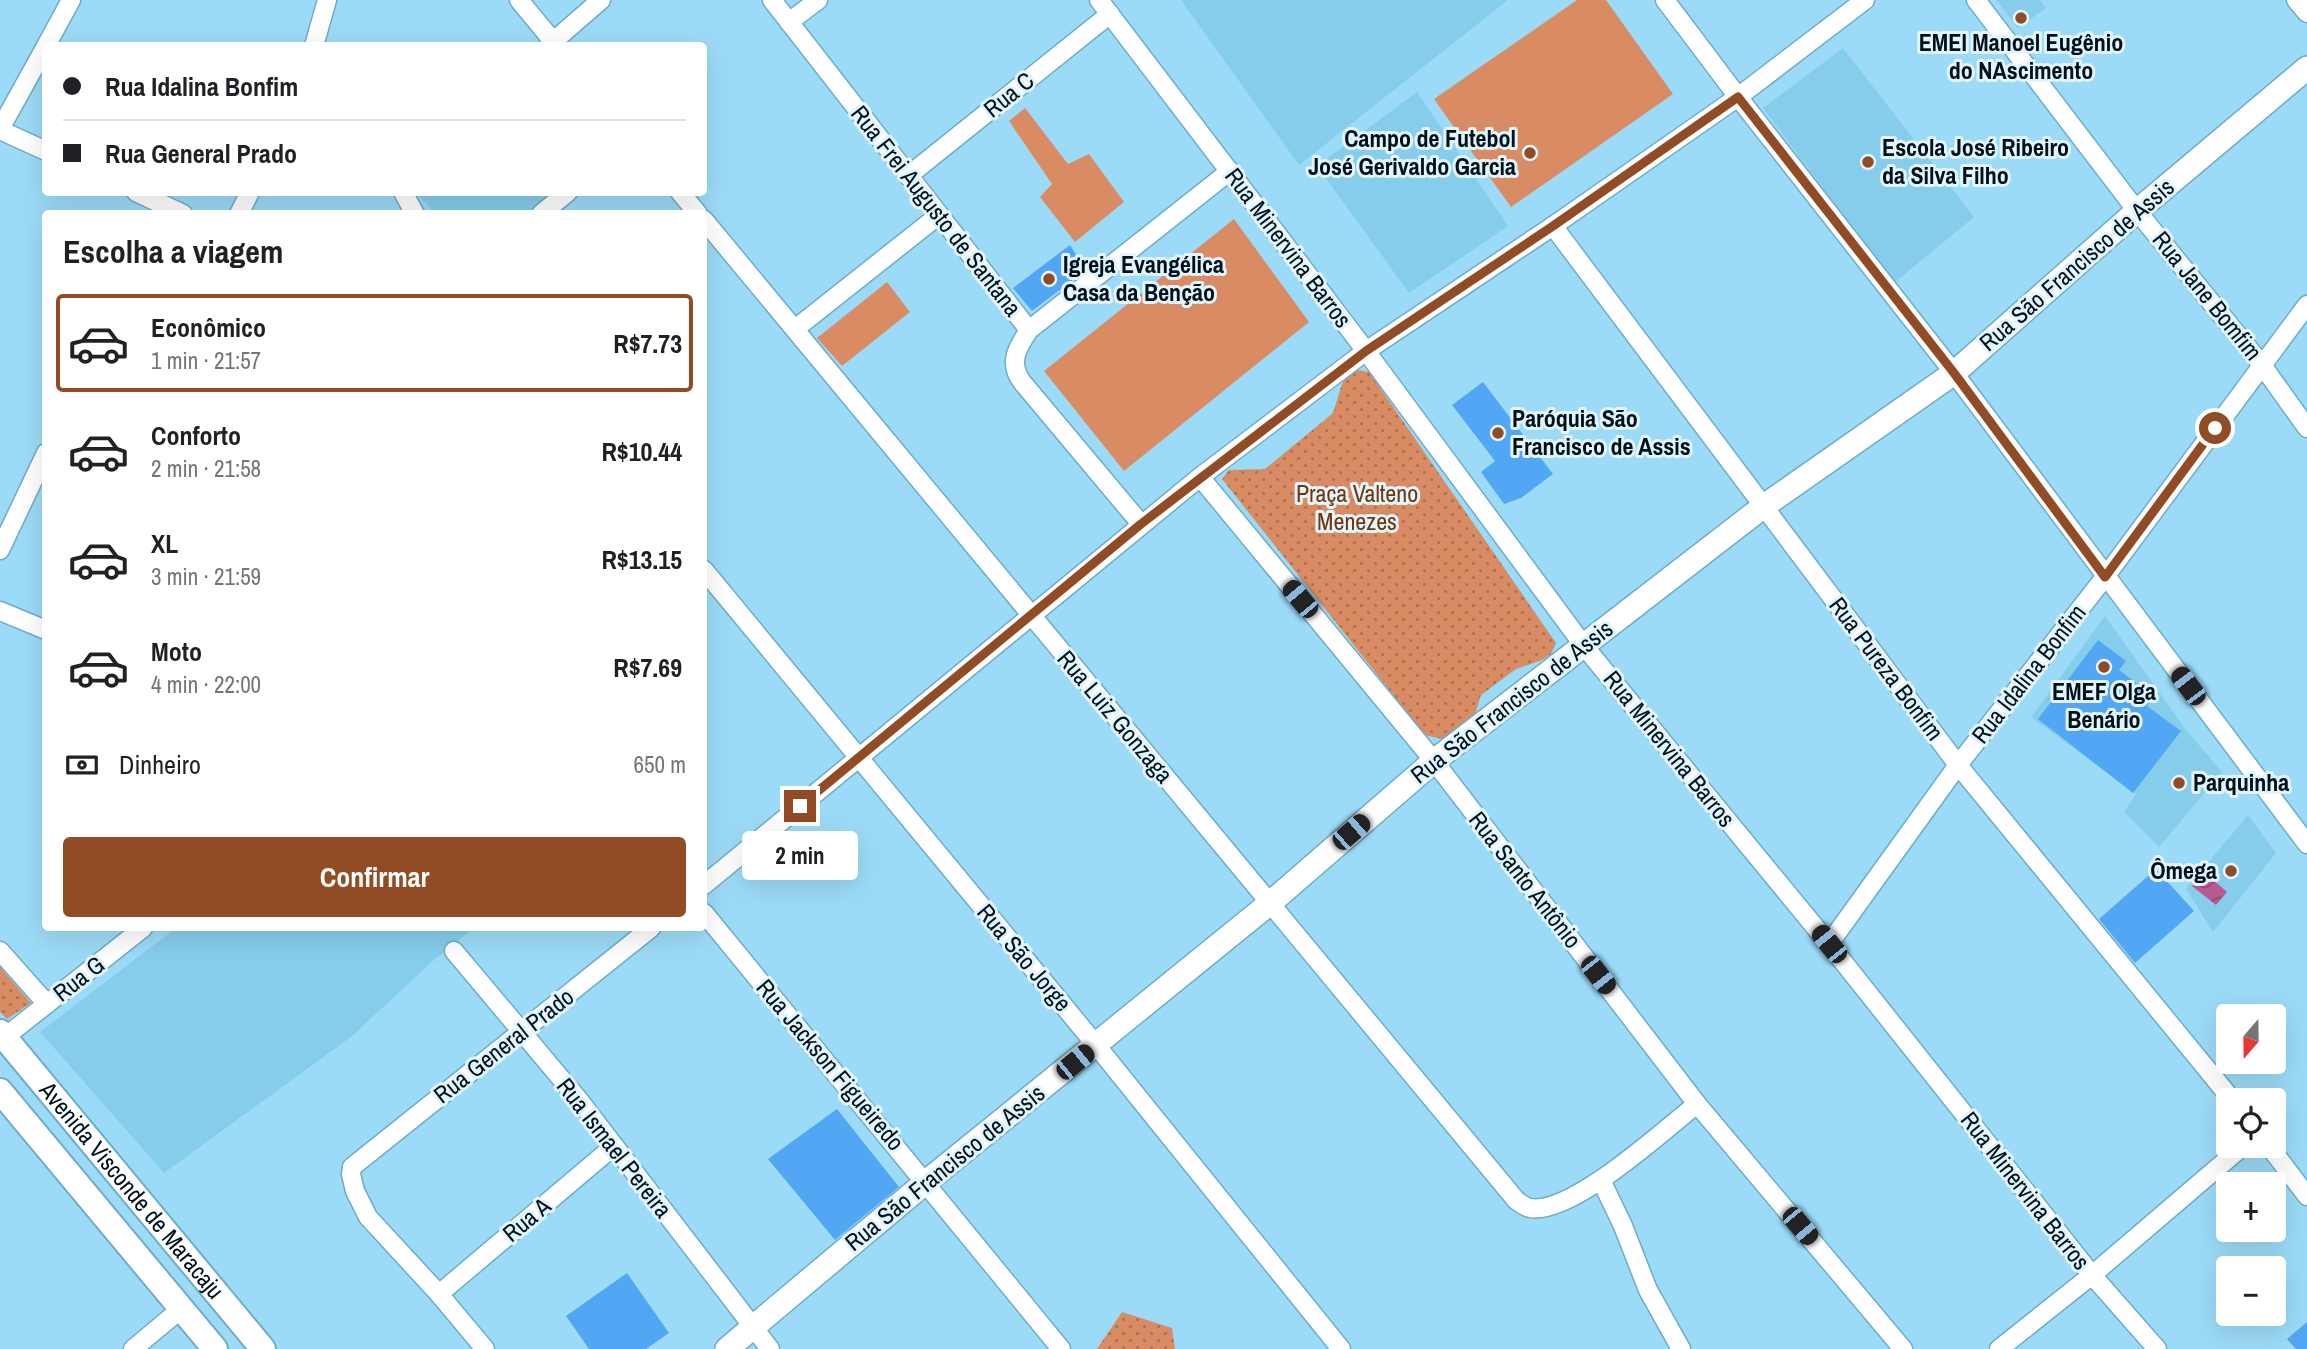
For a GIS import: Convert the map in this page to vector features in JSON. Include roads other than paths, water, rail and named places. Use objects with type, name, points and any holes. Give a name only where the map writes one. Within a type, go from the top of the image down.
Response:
[{"type":"main road","name":"Avenida Visconde de Maracaju","points":[[2,1035],[263,1349]]},
{"type":"main road","name":"Avenida Visconde de Maracaju","points":[[0,1091],[215,1349]]},
{"type":"street","points":[[48,42],[71,0]]},
{"type":"street","points":[[315,42],[327,0]]},
{"type":"street","points":[[519,0],[550,42]]},
{"type":"street","points":[[554,42],[601,0]]},
{"type":"street","name":"Rua Frei Augusto de Santana","points":[[772,0],[1029,330],[1016,350],[1016,374],[1141,524]]},
{"type":"street","points":[[789,22],[818,0]]},
{"type":"street","points":[[1665,0],[1954,373],[2307,844]]},
{"type":"street","points":[[707,883],[1200,477],[1366,351],[1553,226],[1738,97],[1865,0]]},
{"type":"street","name":"Rua Jane Bomfim","points":[[1976,0],[2137,211],[2262,365],[2307,428]]},
{"type":"street","points":[[2296,0],[2307,13]]},
{"type":"street","name":"Rua Minervina Barros","points":[[1104,7],[1366,351],[1584,646],[1829,944],[2092,1275],[2157,1349]]},
{"type":"street","name":"Rua C","points":[[908,176],[1104,7]]},
{"type":"street","points":[[42,53],[0,130],[42,149]]},
{"type":"street","name":"Rua São Francisco de Assis","points":[[727,1349],[926,1182],[1269,904],[1434,761],[1763,506],[1954,373],[2137,211],[2304,72]]},
{"type":"street","points":[[1029,330],[1230,171]]},
{"type":"street","points":[[143,196],[169,210]]},
{"type":"street","points":[[546,210],[563,196]]},
{"type":"street","points":[[683,196],[695,210]]},
{"type":"street","points":[[795,329],[939,215]]},
{"type":"street","name":"Rua Luiz Gonzaga","points":[[707,224],[1508,1193],[1530,1208],[1562,1201],[1601,1180]]},
{"type":"street","name":"Rua Pureza Bonfim","points":[[1553,226],[1958,765],[2222,1088]]},
{"type":"street","name":"Rua Idalina Bonfim","points":[[1829,944],[1958,765],[2105,577],[2307,305]]},
{"type":"street","points":[[0,550],[42,461]]},
{"type":"street","name":"Rua Santo Antônio","points":[[1200,477],[1434,761],[1697,1104],[1903,1349]]},
{"type":"street","name":"Rua São Jorge","points":[[707,574],[1096,1045],[1341,1349]]},
{"type":"street","points":[[0,611],[42,628]]},
{"type":"street","name":"Rua Jackson Figueiredo","points":[[707,917],[1061,1349]]},
{"type":"street","name":"Rua G","points":[[2,1035],[47,1004],[140,931]]},
{"type":"street","name":"Rua General Prado","points":[[439,1294],[368,1217],[352,1181],[351,1174],[355,1163],[647,931]]},
{"type":"street","name":"Rua G","points":[[0,951],[47,1004]]},
{"type":"street","name":"Rua Ismael Pereira","points":[[454,951],[614,1146],[770,1349]]},
{"type":"street","points":[[1681,1349],[1648,1290],[1623,1226],[1601,1180],[1697,1104]]},
{"type":"street","name":"Rua A","points":[[439,1294],[614,1146]]},
{"type":"street","points":[[1998,1349],[2092,1275],[2229,1158]]},
{"type":"street","points":[[2278,1158],[2307,1196]]},
{"type":"street","points":[[439,1294],[485,1349]]},
{"type":"street","points":[[133,1349],[181,1309]]},
{"type":"water","points":[[2204,872],[2227,892],[2216,905],[2192,886]]},
{"type":"place","name":"EMEI Manoel Eugênio do NAscimento","points":[[2021,18]]},
{"type":"place","name":"Campo de Futebol José Gerivaldo Garcia","points":[[1530,153]]},
{"type":"place","name":"Escola José Ribeiro da Silva Filho","points":[[1868,162]]},
{"type":"place","name":"Igreja Evangélica Casa da Benção","points":[[1049,279]]},
{"type":"place","name":"Paróquia São Francisco de Assis","points":[[1498,433]]},
{"type":"place","name":"EMEF Olga Benário","points":[[2104,667]]},
{"type":"place","name":"Parquinha","points":[[2179,783]]},
{"type":"place","name":"Ômega","points":[[2231,871]]},
{"type":"park label","name":"Praça Valteno Menezes","points":[[1357,508]]}]
